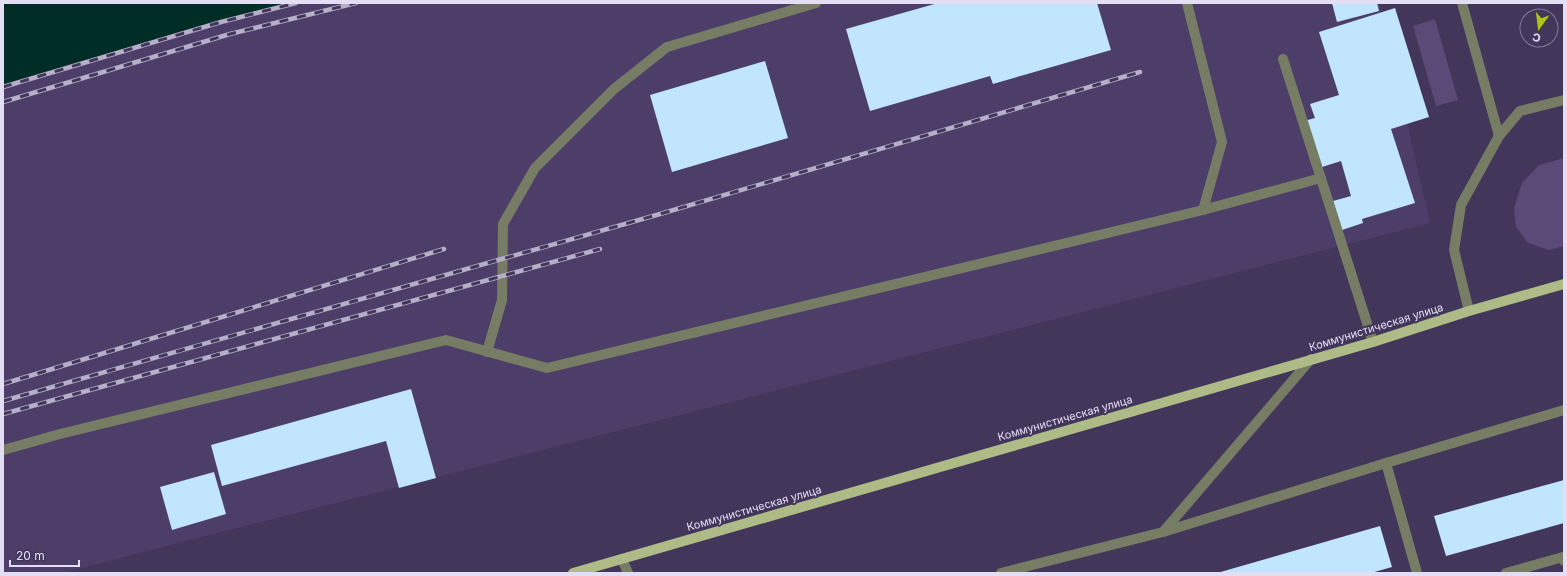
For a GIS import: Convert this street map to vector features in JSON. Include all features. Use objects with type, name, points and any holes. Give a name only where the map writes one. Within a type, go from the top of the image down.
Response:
[{"type":"main road","name":"Коммунистическая улица","points":[[573,573],[1373,342],[1469,310],[1564,284]]},
{"type":"street","points":[[488,352],[502,300],[503,224],[536,168],[614,89],[667,47],[816,3]]},
{"type":"street","points":[[1187,3],[1222,142],[1203,210]]},
{"type":"street","points":[[1462,3],[1499,136]]},
{"type":"street","points":[[1283,59],[1373,342]]},
{"type":"street","points":[[1469,310],[1454,250],[1461,205],[1499,136],[1520,112],[1564,100]]},
{"type":"street","points":[[3,450],[60,434],[446,340],[547,368],[1203,210],[1321,178]]},
{"type":"street","points":[[1163,532],[1311,359]]},
{"type":"street","points":[[1001,573],[1163,532],[1564,410]]},
{"type":"street","points":[[1386,463],[1417,573]]},
{"type":"street","points":[[1506,573],[1563,557],[1564,561]]},
{"type":"street","points":[[622,559],[628,573]]},
{"type":"shaded area","points":[[3,3],[291,3],[3,86]]},
{"type":"shaded area","points":[[293,3],[1380,3],[1430,223],[62,573],[3,573],[3,88]]},
{"type":"shaded area","points":[[1435,19],[1458,100],[1436,106],[1413,26]]},
{"type":"shaded area","points":[[1564,158],[1564,246],[1549,250],[1528,243],[1516,227],[1514,208],[1522,183],[1539,165]]},
{"type":"building","points":[[938,3],[1097,3],[1111,50],[993,84],[990,76],[870,111],[846,29]]},
{"type":"building","points":[[1332,3],[1377,3],[1379,11],[1337,22]]},
{"type":"building","points":[[1395,8],[1429,117],[1391,129],[1415,203],[1362,219],[1363,223],[1342,230],[1333,201],[1351,196],[1341,161],[1319,168],[1304,121],[1315,118],[1310,104],[1339,95],[1319,32]]},
{"type":"building","points":[[765,61],[788,138],[672,172],[650,95]]},
{"type":"building","points":[[411,389],[436,478],[399,488],[386,441],[222,486],[211,445]]},
{"type":"building","points":[[214,472],[226,514],[172,530],[160,487]]},
{"type":"building","points":[[1564,480],[1564,523],[1446,556],[1434,516]]},
{"type":"building","points":[[1380,526],[1392,567],[1371,573],[1217,573]]},
{"type":"railway","points":[[3,87],[221,22],[296,3]]},
{"type":"railway","points":[[3,102],[230,34],[356,3]]},
{"type":"railway","points":[[3,401],[660,214],[1140,72]]},
{"type":"railway","points":[[3,384],[444,249]]},
{"type":"railway","points":[[3,414],[600,249]]}]
